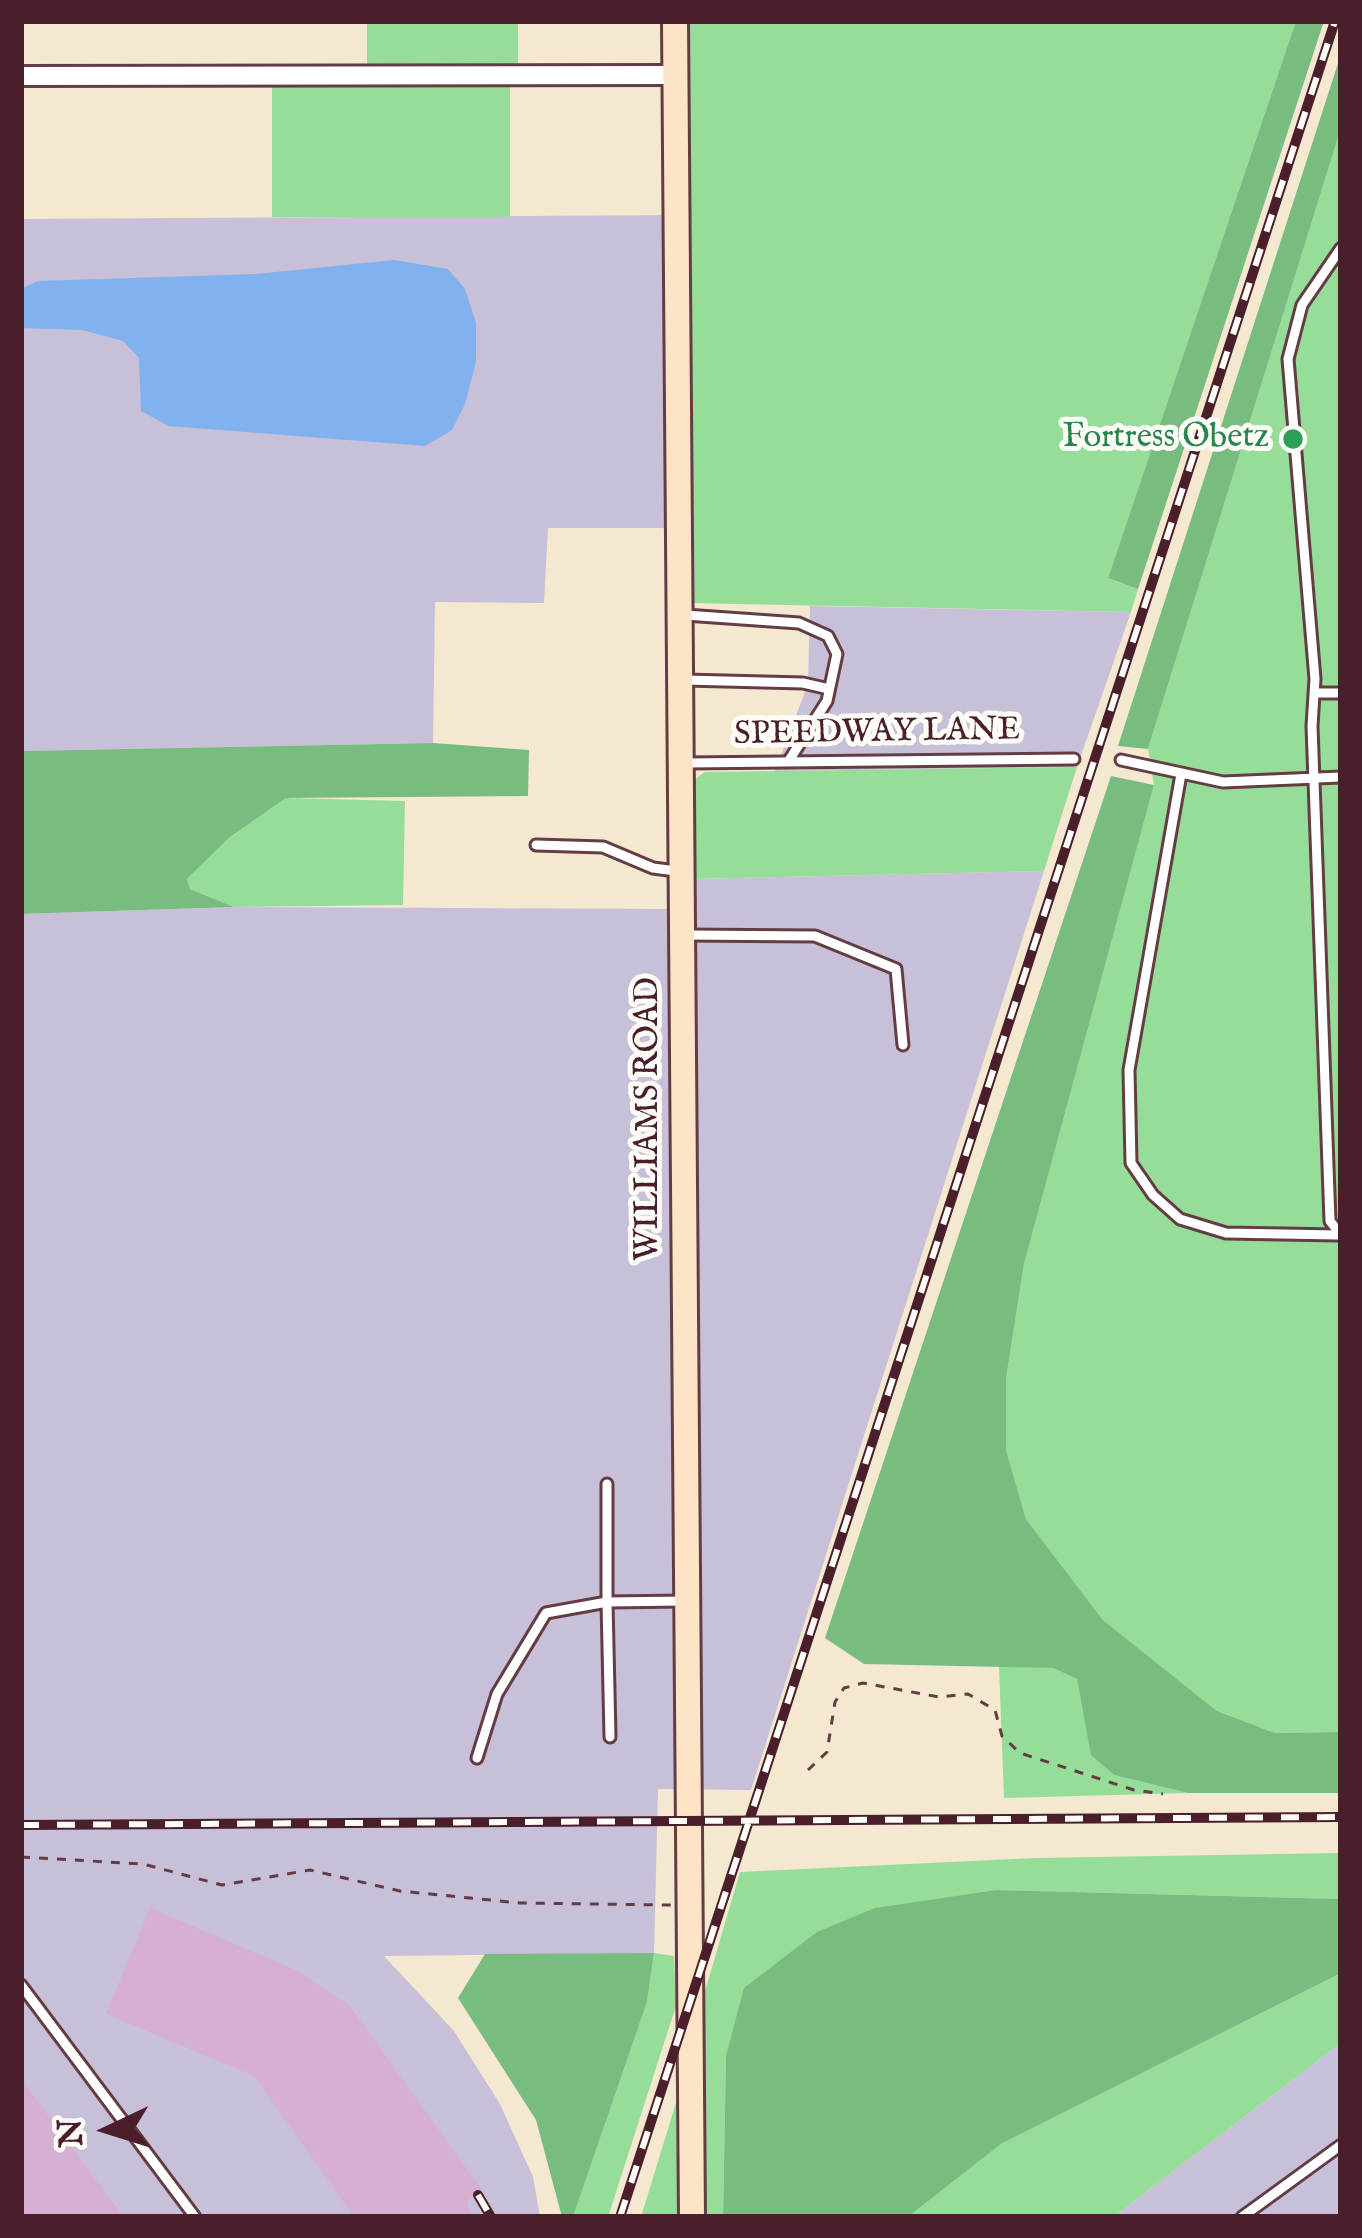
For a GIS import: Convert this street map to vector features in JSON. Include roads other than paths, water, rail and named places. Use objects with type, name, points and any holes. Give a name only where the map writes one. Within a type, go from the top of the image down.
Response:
[{"type":"main road","name":"WILLIAMS ROAD","points":[[675,21],[692,2217]]},
{"type":"street","points":[[21,76],[676,75]]},
{"type":"lane","points":[[1340,1235],[1330,1221],[1314,693],[1288,359],[1302,305],[1341,248]]},
{"type":"lane","points":[[680,615],[799,623],[828,636],[837,654],[829,689],[788,762]]},
{"type":"lane","points":[[680,680],[803,683],[829,689]]},
{"type":"lane","points":[[1314,693],[1341,693]]},
{"type":"lane","name":"SPEEDWAY LANE","points":[[680,763],[1074,759]]},
{"type":"lane","points":[[1120,760],[1246,782],[1341,777]]},
{"type":"lane","points":[[1181,774],[1130,1070],[1131,1163],[1153,1196],[1180,1219],[1226,1233],[1340,1235]]},
{"type":"lane","points":[[536,845],[603,848],[652,868],[682,872]]},
{"type":"lane","points":[[682,935],[815,936],[896,969],[903,1045]]},
{"type":"lane","points":[[607,1484],[610,1737]]},
{"type":"lane","points":[[476,1758],[496,1694],[546,1612],[607,1602],[686,1601]]},
{"type":"lane","points":[[21,1985],[195,2217]]},
{"type":"lane","points":[[1242,2217],[1341,2145]]},
{"type":"water","points":[[394,260],[448,269],[465,289],[476,323],[476,362],[465,404],[452,430],[425,446],[169,426],[141,411],[139,358],[123,341],[82,330],[21,328],[21,289],[38,281],[256,274]]},
{"type":"railway","points":[[620,2217],[1335,21]]},
{"type":"railway","points":[[21,1825],[1341,1817]]},
{"type":"railway","points":[[478,2195],[491,2217]]},
{"type":"place","name":"Fortress Obetz","points":[[1293,439]]}]
